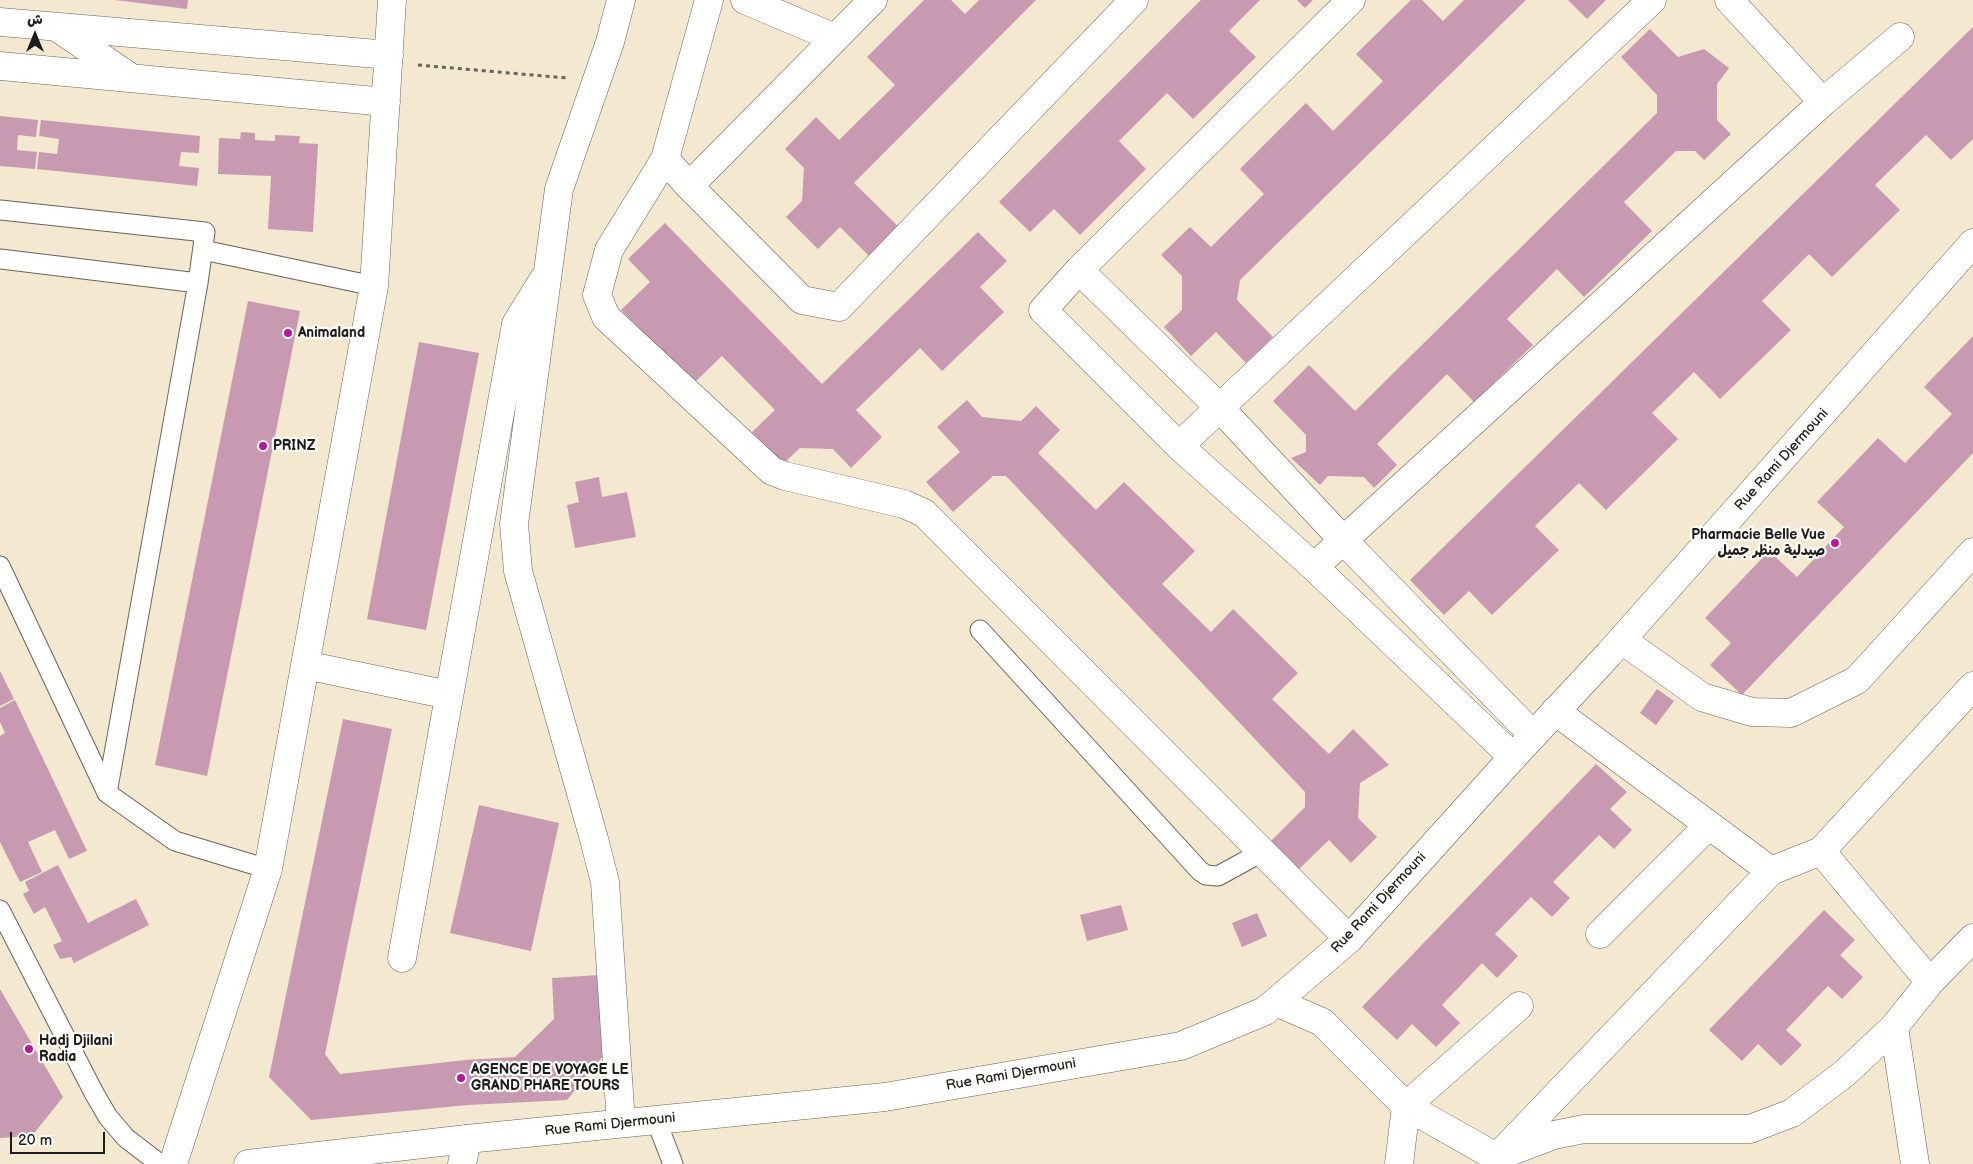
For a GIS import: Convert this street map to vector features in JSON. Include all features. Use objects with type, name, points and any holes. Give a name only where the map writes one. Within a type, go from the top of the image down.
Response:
[{"type":"street","points":[[173,1164],[268,869],[374,286],[392,0]]},
{"type":"street","points":[[621,0],[597,80],[560,190],[514,524],[518,571],[605,882],[621,1123]]},
{"type":"street","points":[[708,0],[665,159],[609,250],[597,295],[606,317],[772,471],[785,476],[904,504],[924,513],[1348,939]]},
{"type":"street","points":[[745,0],[835,38]]},
{"type":"street","points":[[689,186],[873,0]]},
{"type":"street","points":[[665,159],[689,186],[802,300],[839,307],[1134,0]]},
{"type":"street","points":[[1352,0],[1079,270],[1043,310],[1179,446],[1314,568],[1513,757]]},
{"type":"street","points":[[1179,446],[1652,0]]},
{"type":"street","points":[[1729,0],[1823,102]]},
{"type":"street","points":[[0,22],[388,59]]},
{"type":"street","points":[[56,27],[132,78]]},
{"type":"street","points":[[1314,568],[1823,102],[1900,38]]},
{"type":"street","points":[[0,66],[386,102]]},
{"type":"street","name":"Rue Rami Djermouni","points":[[248,1164],[464,1151],[621,1123],[885,1098],[1181,1046],[1265,1011],[1348,939],[1622,640],[1973,243]]},
{"type":"street","points":[[1079,270],[1220,408],[1343,540],[1533,735]]},
{"type":"street","points":[[402,958],[516,324],[548,272]]},
{"type":"street","points":[[1622,640],[1702,697],[1752,712],[1792,713],[1857,680],[1973,552]]},
{"type":"street","points":[[305,665],[449,695]]},
{"type":"street","points":[[1497,1161],[1771,871],[1821,851],[1973,686]]},
{"type":"street","points":[[1555,712],[1771,871]]},
{"type":"street","points":[[1600,934],[1709,825]]},
{"type":"street","points":[[1821,851],[1930,982]]},
{"type":"street","points":[[1497,1161],[1554,1135],[1584,1129],[1750,1129],[1792,1113],[1845,1073],[1894,1027],[1930,982],[1973,938]]},
{"type":"street","points":[[1276,1002],[1322,1022],[1406,1106],[1497,1161]]},
{"type":"street","points":[[1399,1164],[1406,1106],[1519,1006]]},
{"type":"street","points":[[1894,1027],[1915,1164]]},
{"type":"lane","points":[[0,210],[205,232],[198,283],[107,793]]},
{"type":"lane","points":[[203,250],[374,286]]},
{"type":"lane","points":[[0,260],[198,283]]},
{"type":"lane","points":[[0,566],[107,793],[174,841],[268,869]]},
{"type":"lane","points":[[980,630],[1200,871],[1218,876],[1262,852]]},
{"type":"lane","points":[[0,910],[108,1117],[126,1138],[160,1164]]},
{"type":"lane","points":[[656,1120],[673,1164]]},
{"type":"path","points":[[388,59],[597,80]]},
{"type":"building","points":[[115,0],[188,0],[187,9]]},
{"type":"building","points":[[924,0],[951,0],[965,14],[979,0],[1036,0],[854,183],[901,229],[871,258],[840,227],[818,249],[786,217],[802,201],[804,168],[785,149],[816,117],[839,140],[895,85],[867,57]]},
{"type":"building","points":[[1201,0],[1260,0],[1229,31],[1256,57],[1193,119],[1167,93],[1119,141],[1146,169],[1080,235],[1054,209],[1030,232],[999,202]]},
{"type":"building","points":[[1297,0],[1313,0],[1305,8]]},
{"type":"building","points":[[1411,0],[1422,0],[1443,21],[1464,0],[1526,0],[1240,280],[1237,300],[1273,337],[1246,363],[1216,332],[1191,356],[1164,327],[1182,310],[1182,276],[1161,255],[1190,227],[1211,247],[1264,194],[1240,169],[1306,103],[1333,131],[1383,81],[1356,54]]},
{"type":"building","points":[[1568,0],[1606,0],[1587,19]]},
{"type":"building","points":[[1973,27],[1973,139],[1951,160],[1926,135],[1875,185],[1900,210],[1832,277],[1809,254],[1762,301],[1791,330],[1720,399],[1694,372],[1652,413],[1678,439],[1606,510],[1579,483],[1535,526],[1559,550],[1492,615],[1469,591],[1444,615],[1410,580]]},
{"type":"building","points":[[1650,29],[1678,57],[1704,49],[1729,68],[1717,84],[1717,120],[1731,134],[1704,160],[1695,151],[1676,151],[1624,202],[1652,231],[1584,297],[1557,269],[1507,319],[1533,345],[1474,402],[1447,374],[1377,444],[1397,465],[1374,488],[1364,477],[1328,476],[1320,485],[1291,458],[1306,452],[1306,435],[1273,401],[1309,365],[1355,411],[1657,113],[1657,95],[1621,57]]},
{"type":"building","points":[[0,116],[38,120],[36,137],[18,135],[17,150],[37,152],[35,169],[0,166]]},
{"type":"building","points":[[41,120],[200,136],[199,153],[181,152],[179,166],[199,168],[197,186],[37,169],[39,152],[57,154],[59,139],[39,136]]},
{"type":"building","points":[[241,132],[255,133],[255,140],[275,141],[275,135],[300,136],[299,143],[318,144],[313,232],[268,229],[271,176],[218,174],[219,138],[240,139]]},
{"type":"building","points":[[665,223],[822,384],[978,232],[1007,261],[980,287],[1004,312],[942,371],[920,348],[856,410],[882,437],[851,468],[833,449],[800,448],[783,464],[752,432],[775,410],[722,356],[694,383],[621,310],[650,282],[628,259]]},
{"type":"building","points":[[248,301],[300,311],[207,776],[155,765]]},
{"type":"building","points":[[1973,336],[1973,453],[1742,695],[1710,665],[1731,643],[1705,618],[1769,551],[1797,577],[1844,527],[1817,502],[1878,438],[1905,463],[1952,414],[1924,387]]},
{"type":"building","points":[[419,342],[479,353],[426,630],[367,619]]},
{"type":"building","points":[[967,400],[982,417],[1021,421],[1036,406],[1060,430],[1038,453],[1096,510],[1124,482],[1195,551],[1162,584],[1211,632],[1233,609],[1298,673],[1272,699],[1329,754],[1353,729],[1389,765],[1360,783],[1358,818],[1377,837],[1351,863],[1329,840],[1296,872],[1268,844],[1305,807],[1305,792],[1006,476],[993,476],[953,512],[926,482],[960,452],[937,427]]},
{"type":"building","points":[[599,477],[602,497],[627,492],[636,537],[575,548],[567,505],[579,502],[575,482]]},
{"type":"building","points":[[0,671],[14,699],[0,706]]},
{"type":"building","points":[[1657,689],[1674,701],[1656,725],[1640,713]]},
{"type":"building","points":[[15,700],[87,851],[69,859],[55,830],[28,842],[42,872],[20,882],[0,842],[0,736],[5,733],[0,722],[0,708]]},
{"type":"building","points":[[343,719],[392,729],[325,1054],[340,1074],[465,1060],[515,1057],[554,1019],[552,978],[599,975],[604,1055],[567,1100],[468,1105],[311,1120],[269,1077]]},
{"type":"building","points":[[1596,764],[1627,792],[1610,809],[1632,830],[1614,849],[1599,835],[1553,882],[1570,898],[1552,917],[1531,897],[1495,934],[1518,956],[1497,978],[1482,963],[1442,1005],[1460,1023],[1436,1047],[1412,1024],[1397,1040],[1362,1007]]},
{"type":"building","points":[[479,805],[559,823],[531,951],[450,933]]},
{"type":"building","points":[[58,865],[88,923],[136,899],[149,925],[74,963],[71,957],[60,959],[53,945],[62,941],[45,907],[34,914],[23,894],[29,891],[25,882]]},
{"type":"building","points":[[1121,905],[1128,930],[1087,941],[1080,915]]},
{"type":"building","points":[[1824,910],[1855,940],[1840,955],[1863,977],[1842,999],[1828,986],[1786,1030],[1802,1045],[1781,1066],[1758,1044],[1742,1061],[1709,1030]]},
{"type":"building","points":[[1257,913],[1267,936],[1242,947],[1232,923]]},
{"type":"building","points":[[0,989],[63,1097],[32,1136],[0,1138]]},
{"type":"place","name":"Animaland","points":[[288,333]]},
{"type":"place","name":"PRINZ","points":[[263,446]]},
{"type":"place","name":"Pharmacie Belle Vue صيدلية منظر جميل","points":[[1835,543]]},
{"type":"place","name":"Hadj Djilani Radia","points":[[29,1049]]},
{"type":"place","name":"AGENCE DE VOYAGE LE GRAND PHARE TOURS","points":[[461,1078]]}]
